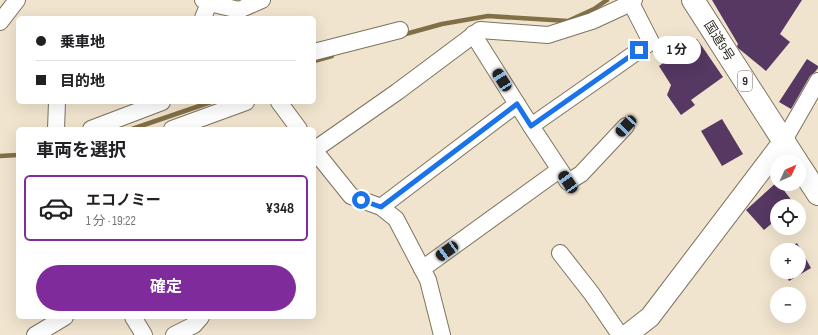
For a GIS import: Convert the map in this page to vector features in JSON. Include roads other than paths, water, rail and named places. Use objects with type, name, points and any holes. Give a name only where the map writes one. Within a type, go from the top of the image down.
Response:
[{"type":"highway","name":"国道9号","points":[[694,0],[792,155]]},
{"type":"highway","points":[[806,176],[818,194]]},
{"type":"street","points":[[203,16],[206,2],[241,14],[262,0]]},
{"type":"street","points":[[442,335],[428,280],[396,219],[381,207],[351,196],[316,155],[480,30],[548,34],[592,21],[632,1],[650,42],[531,126]]},
{"type":"street","points":[[316,51],[400,30]]},
{"type":"street","points":[[473,34],[568,182],[581,174],[626,126]]},
{"type":"street","points":[[627,335],[650,317],[783,142],[818,81]]},
{"type":"street","points":[[56,127],[57,104]]},
{"type":"street","points":[[96,127],[157,104]]},
{"type":"street","points":[[177,127],[241,104]]},
{"type":"street","points":[[280,104],[298,127]]},
{"type":"street","points":[[381,207],[517,104]]},
{"type":"street","points":[[422,269],[559,170]]},
{"type":"street","points":[[560,253],[592,294],[620,335]]},
{"type":"street","points":[[35,335],[62,319]]},
{"type":"street","points":[[134,319],[144,335]]},
{"type":"street","points":[[174,335],[194,324],[199,319]]},
{"type":"waterway","points":[[402,35],[442,24],[488,16],[568,21],[594,9],[607,0]]},
{"type":"waterway","points":[[316,60],[332,56]]},
{"type":"waterway","points":[[138,127],[205,104]]},
{"type":"waterway","points":[[0,156],[16,155]]}]
